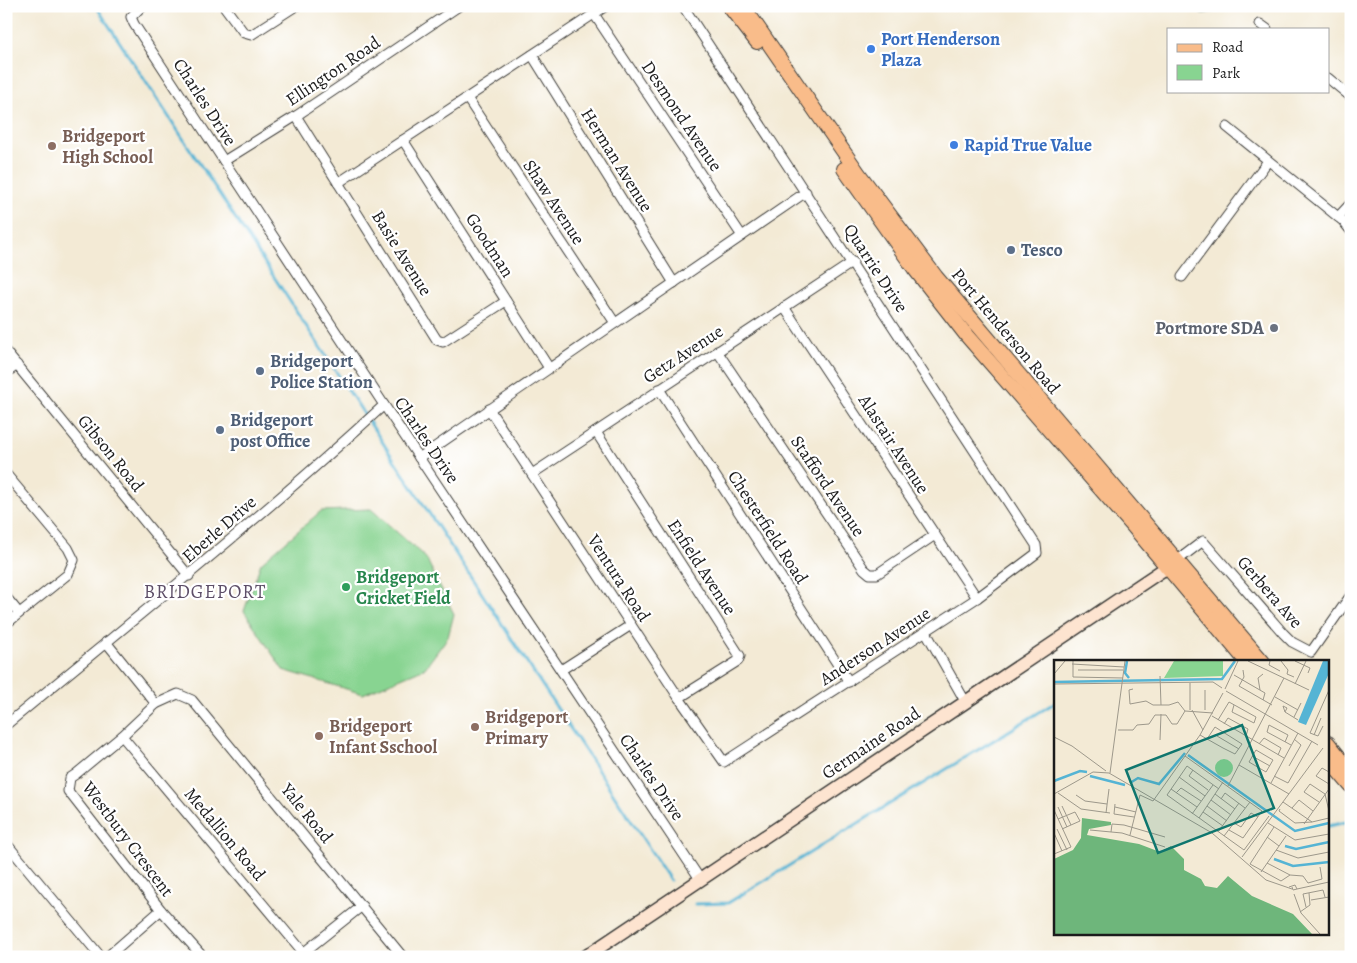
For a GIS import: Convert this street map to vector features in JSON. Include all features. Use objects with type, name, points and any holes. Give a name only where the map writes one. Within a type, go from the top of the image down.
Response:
[{"type":"main road","name":"Port Henderson Road","points":[[729,6],[767,54],[924,282],[967,336],[1132,525],[1172,564],[1261,660]]},
{"type":"main road","name":"Port Henderson Road","points":[[743,6],[859,174],[930,269],[1172,564],[1245,660]]},
{"type":"main road","points":[[1330,746],[1351,772]]},
{"type":"main road","points":[[1330,761],[1351,786]]},
{"type":"street","name":"Charles Drive","points":[[142,6],[131,17],[384,405],[700,879]]},
{"type":"street","points":[[224,6],[244,34],[250,35],[296,6]]},
{"type":"street","name":"Ellington Road","points":[[224,160],[296,116],[459,6]]},
{"type":"street","points":[[338,183],[606,6]]},
{"type":"street","name":"Quarrie Drive","points":[[683,6],[853,262],[1038,549]]},
{"type":"street","name":"Desmond Avenue","points":[[594,14],[742,236]]},
{"type":"street","name":"Herman Avenue","points":[[532,55],[674,283]]},
{"type":"street","points":[[1330,80],[1351,97]]},
{"type":"street","name":"Shaw Avenue","points":[[467,98],[615,323]]},
{"type":"street","name":"Basie Avenue","points":[[296,116],[440,342],[506,301]]},
{"type":"street","points":[[1227,127],[1338,217],[1351,231]]},
{"type":"street","name":"Goodman","points":[[403,140],[549,368]]},
{"type":"street","points":[[1182,277],[1268,161]]},
{"type":"street","points":[[419,458],[806,192]]},
{"type":"street","points":[[1338,217],[1351,203]]},
{"type":"street","name":"Getz Avenue","points":[[532,474],[853,262]]},
{"type":"street","name":"Alastair Avenue","points":[[784,307],[977,598]]},
{"type":"street","name":"Stafford Avenue","points":[[717,351],[864,569],[870,574],[877,574],[935,535]]},
{"type":"street","name":"Gibson Road","points":[[6,352],[189,576]]},
{"type":"street","points":[[6,373],[17,364]]},
{"type":"street","name":"Chesterfield Road","points":[[660,389],[849,682]]},
{"type":"street","name":"Eberle Drive","points":[[6,725],[189,576],[384,405]]},
{"type":"street","name":"Ventura Road","points":[[489,409],[679,698],[724,762]]},
{"type":"street","name":"Enfield Avenue","points":[[596,432],[740,656],[738,661],[679,698]]},
{"type":"street","points":[[6,474],[68,548],[74,560],[68,574],[6,624]]},
{"type":"street","name":"Gerbera Ave","points":[[1172,564],[1203,541],[1283,633],[1292,642],[1311,652],[1351,595]]},
{"type":"street","name":"Anderson Avenue","points":[[724,762],[977,598],[1037,553],[1038,549]]},
{"type":"street","name":"Germaine Road","points":[[585,957],[1172,564]]},
{"type":"street","points":[[6,597],[19,613]]},
{"type":"street","points":[[561,670],[631,625]]},
{"type":"street","points":[[926,632],[965,701]]},
{"type":"street","points":[[106,642],[156,704]]},
{"type":"street","name":"Westbury Crescent","points":[[182,694],[172,695],[156,704],[122,736],[70,778],[68,791],[161,910],[203,957]]},
{"type":"street","name":"Yale Road","points":[[182,694],[192,700],[403,957]]},
{"type":"street","name":"Medallion Road","points":[[122,736],[300,955]]},
{"type":"street","points":[[6,842],[101,957]]},
{"type":"street","points":[[300,955],[362,906]]},
{"type":"street","points":[[106,957],[161,910]]},
{"type":"green space","points":[[1198,6],[1247,6],[1201,14]]},
{"type":"green space","name":"Bridgeport Cricket Field","points":[[371,509],[426,558],[454,614],[448,637],[425,668],[363,694],[283,670],[244,611],[261,563],[321,511]]},
{"type":"waterway","points":[[96,6],[670,880]]},
{"type":"waterway","points":[[695,904],[728,903],[1054,703]]},
{"type":"waterway","points":[[1330,826],[1351,821]]},
{"type":"place","name":"Port Henderson Plaza","points":[[871,49]]},
{"type":"place","name":"Rapid True Value","points":[[954,145]]},
{"type":"place","name":"Bridgeport High School","points":[[52,146]]},
{"type":"place","name":"Tesco","points":[[1011,250]]},
{"type":"place","name":"Portmore SDA","points":[[1274,328]]},
{"type":"place","name":"Bridgeport Police Station","points":[[260,371]]},
{"type":"place","name":"Bridgeport post Office","points":[[220,430]]},
{"type":"place","name":"Bridgeport Cricket Field","points":[[346,587]]},
{"type":"place","name":"Bridgeport Primary","points":[[475,727]]},
{"type":"place","name":"Bridgeport Infant Sschool","points":[[319,736]]},
{"type":"district","name":"BRIDGEPORT","points":[[205,592]]}]
